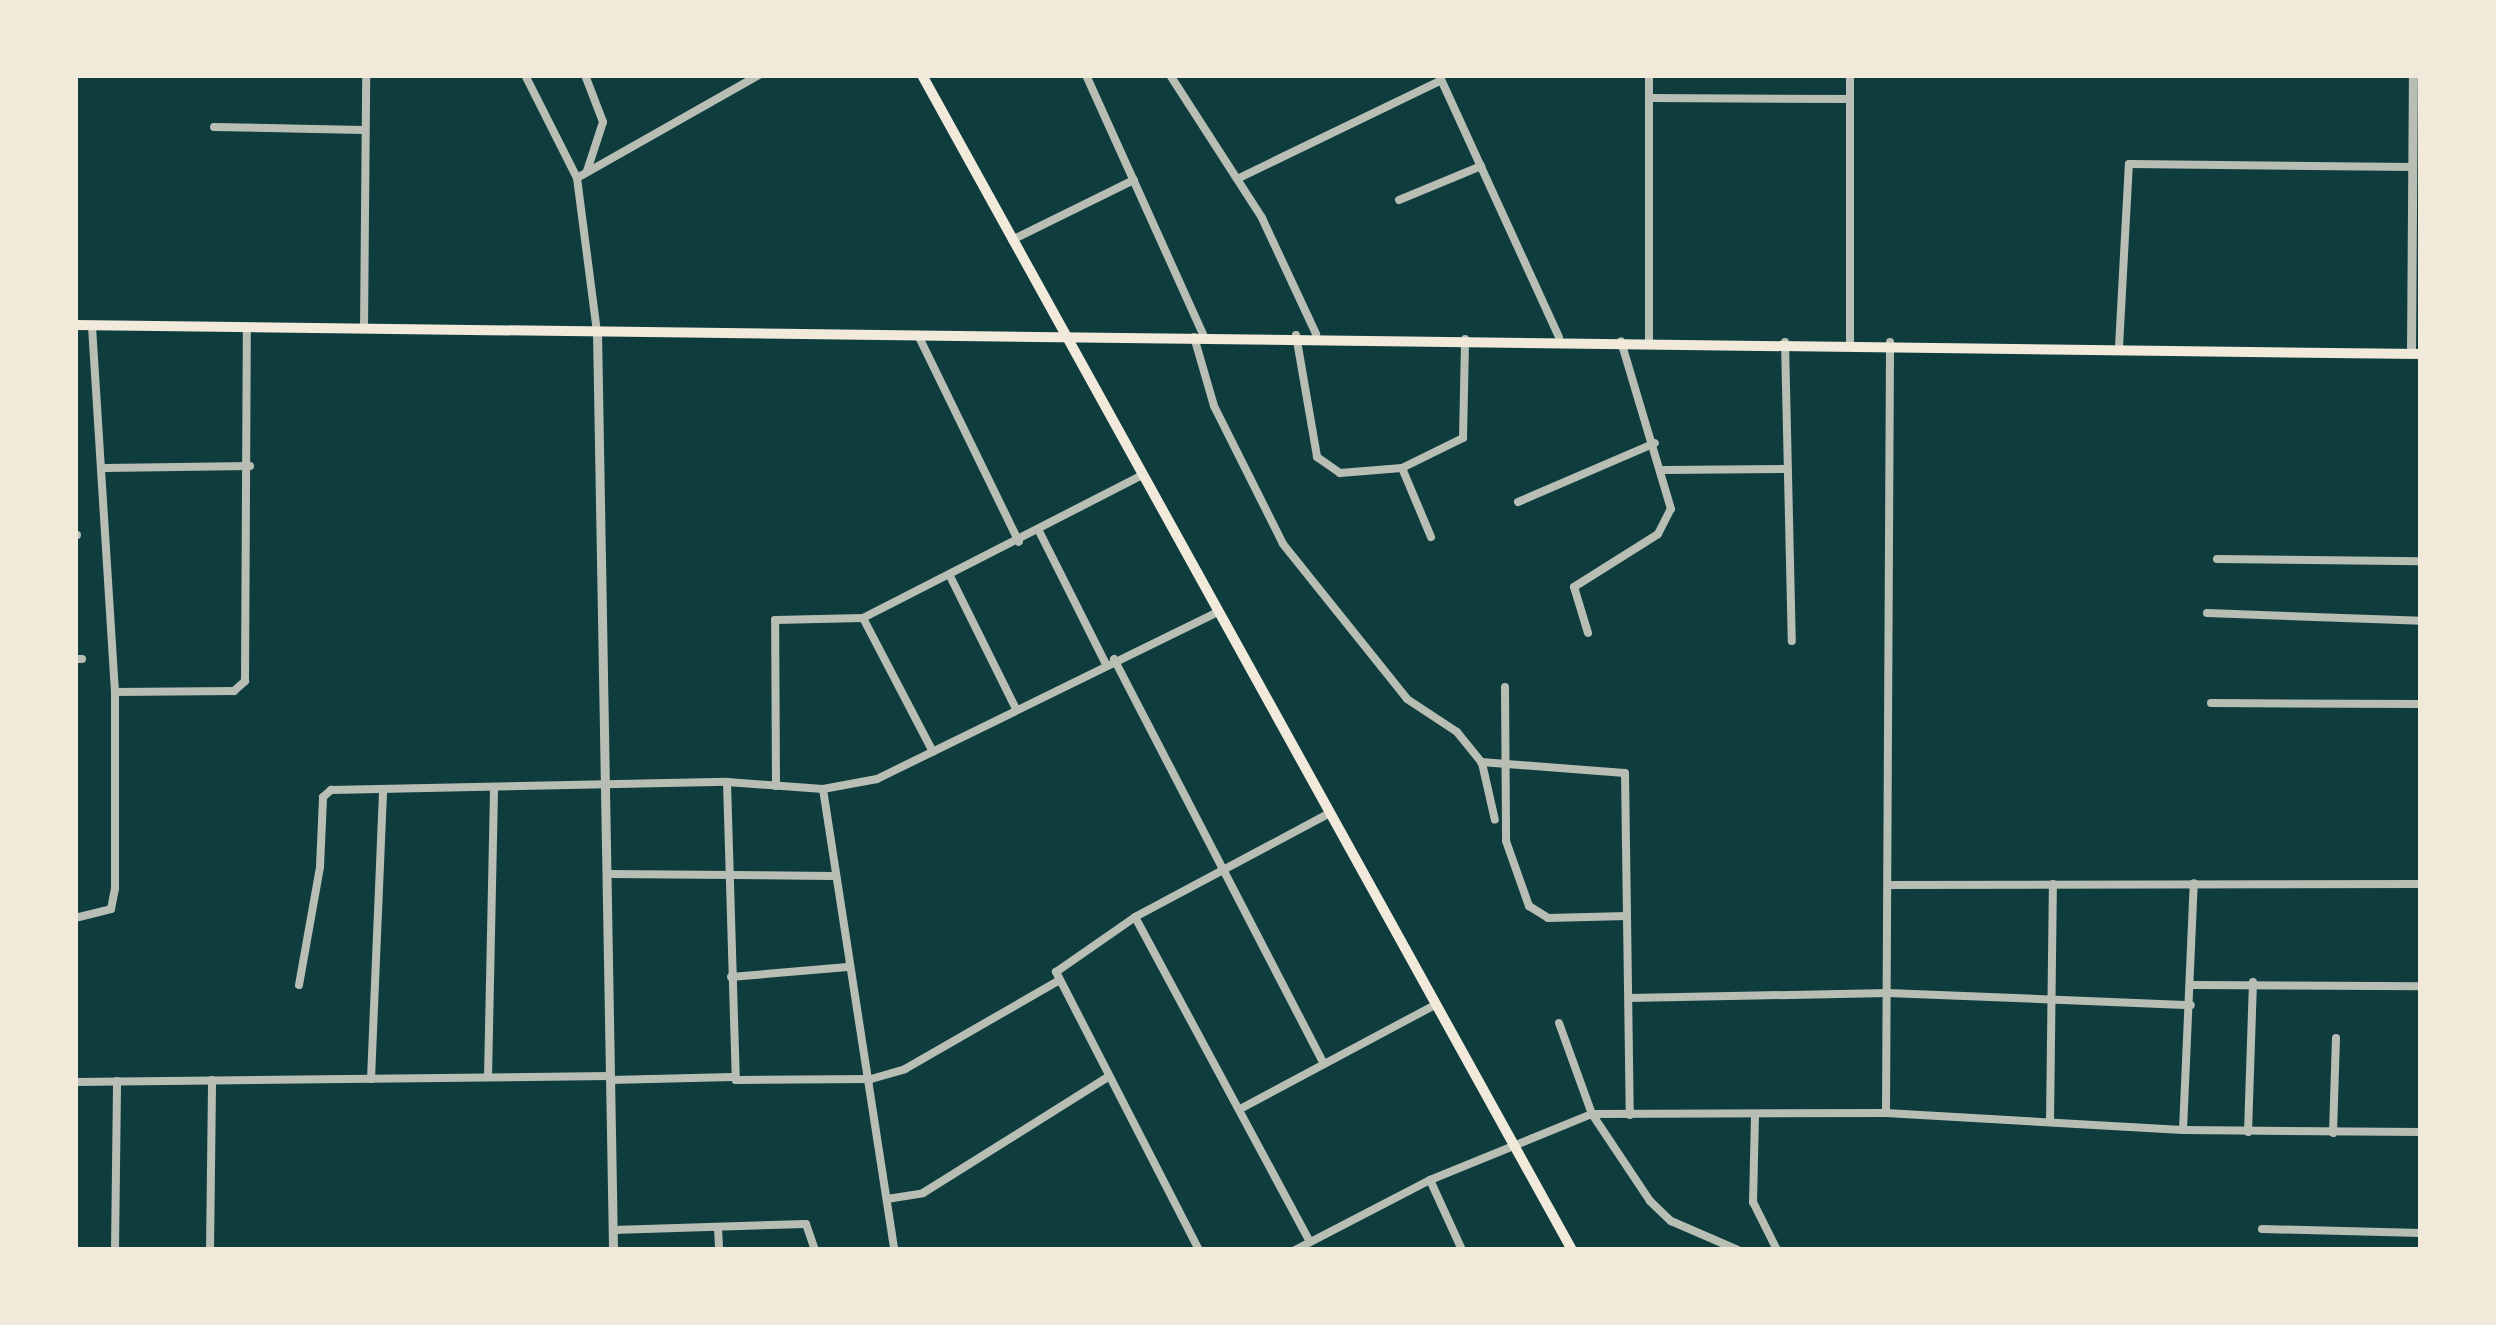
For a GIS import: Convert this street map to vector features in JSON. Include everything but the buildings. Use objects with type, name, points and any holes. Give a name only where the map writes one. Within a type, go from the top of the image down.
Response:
[{"type":"main road","points":[[922,75],[1138,477],[1572,1250]]},
{"type":"main road","points":[[75,325],[1200,338],[1316,334],[2416,353]]},
{"type":"street","points":[[364,329],[366,75]]},
{"type":"street","points":[[526,75],[581,176],[597,331],[609,788],[613,1250]]},
{"type":"street","points":[[581,176],[603,122],[585,75]]},
{"type":"street","points":[[581,176],[759,75]]},
{"type":"street","points":[[1086,75],[1200,338],[1214,406],[1300,570],[1401,693],[1457,732],[1481,762],[1495,820]]},
{"type":"street","points":[[1170,75],[1237,179],[1316,334]]},
{"type":"street","points":[[1649,75],[1649,340]]},
{"type":"street","points":[[1850,75],[1850,341]]},
{"type":"street","points":[[2413,75],[2416,353]]},
{"type":"street","points":[[1237,179],[1440,78],[1559,338]]},
{"type":"street","points":[[1649,98],[1850,99]]},
{"type":"street","points":[[214,127],[364,130]]},
{"type":"street","points":[[2119,347],[2129,164],[2412,167]]},
{"type":"street","points":[[1399,200],[1481,166]]},
{"type":"street","points":[[1012,240],[1134,180]]},
{"type":"street","points":[[75,917],[105,913],[115,898],[115,692],[105,468],[92,325]]},
{"type":"street","points":[[115,692],[243,686],[250,466],[247,327]]},
{"type":"street","points":[[917,334],[1019,542]]},
{"type":"street","points":[[1296,334],[1320,466],[1340,473],[1402,468],[1466,434],[1465,337]]},
{"type":"street","points":[[1588,633],[1574,587],[1662,531],[1671,509],[1621,339]]},
{"type":"street","points":[[1785,341],[1792,641]]},
{"type":"street","points":[[1886,1113],[1890,342]]},
{"type":"street","points":[[1518,502],[1655,443]]},
{"type":"street","points":[[105,468],[250,466]]},
{"type":"street","points":[[1402,468],[1431,538]]},
{"type":"street","points":[[1663,470],[1787,469]]},
{"type":"street","points":[[776,786],[776,620],[863,618],[1138,477]]},
{"type":"street","points":[[1039,531],[1227,870],[1324,1064]]},
{"type":"street","points":[[2217,559],[2421,561]]},
{"type":"street","points":[[950,576],[1016,709]]},
{"type":"street","points":[[299,985],[320,867],[323,796],[383,790],[727,782],[824,789],[877,779],[1216,613]]},
{"type":"street","points":[[2206,614],[2421,621]]},
{"type":"street","points":[[863,618],[933,752]]},
{"type":"street","points":[[1504,687],[1506,842],[1534,911],[1627,916]]},
{"type":"street","points":[[2211,703],[2421,704]]},
{"type":"street","points":[[1481,762],[1610,766],[1624,773],[1630,1115]]},
{"type":"street","points":[[727,782],[733,1077]]},
{"type":"street","points":[[824,789],[848,967],[872,1078],[894,1250]]},
{"type":"street","points":[[371,1078],[383,790]]},
{"type":"street","points":[[488,1077],[494,790]]},
{"type":"street","points":[[1199,1250],[1106,1079],[1058,981],[1059,966],[1135,917],[1328,814]]},
{"type":"street","points":[[608,874],[833,875]]},
{"type":"street","points":[[2182,1130],[2193,985],[2194,883]]},
{"type":"street","points":[[2050,1123],[2053,884]]},
{"type":"street","points":[[1890,885],[2421,884]]},
{"type":"street","points":[[1135,917],[1310,1242]]},
{"type":"street","points":[[731,976],[848,967]]},
{"type":"street","points":[[75,1082],[872,1078],[905,1069],[1058,981]]},
{"type":"street","points":[[2248,1132],[2253,982]]},
{"type":"street","points":[[2193,985],[2421,986]]},
{"type":"street","points":[[1629,998],[1888,993],[2191,1005]]},
{"type":"street","points":[[1240,1108],[1436,1005]]},
{"type":"street","points":[[1559,1023],[1592,1114],[1664,1216],[1738,1250]]},
{"type":"street","points":[[2333,1133],[2336,1038]]},
{"type":"street","points":[[887,1198],[922,1193],[1106,1079]]},
{"type":"street","points":[[210,1250],[212,1080]]},
{"type":"street","points":[[115,1250],[117,1081]]},
{"type":"street","points":[[1295,1250],[1430,1180],[1592,1114],[1886,1113],[2182,1130],[2421,1132]]},
{"type":"street","points":[[1755,1115],[1754,1202],[1777,1250]]},
{"type":"street","points":[[1430,1180],[1462,1250]]},
{"type":"street","points":[[613,1230],[806,1224],[814,1250]]},
{"type":"street","points":[[718,1227],[718,1250]]},
{"type":"street","points":[[2262,1229],[2421,1233]]}]
